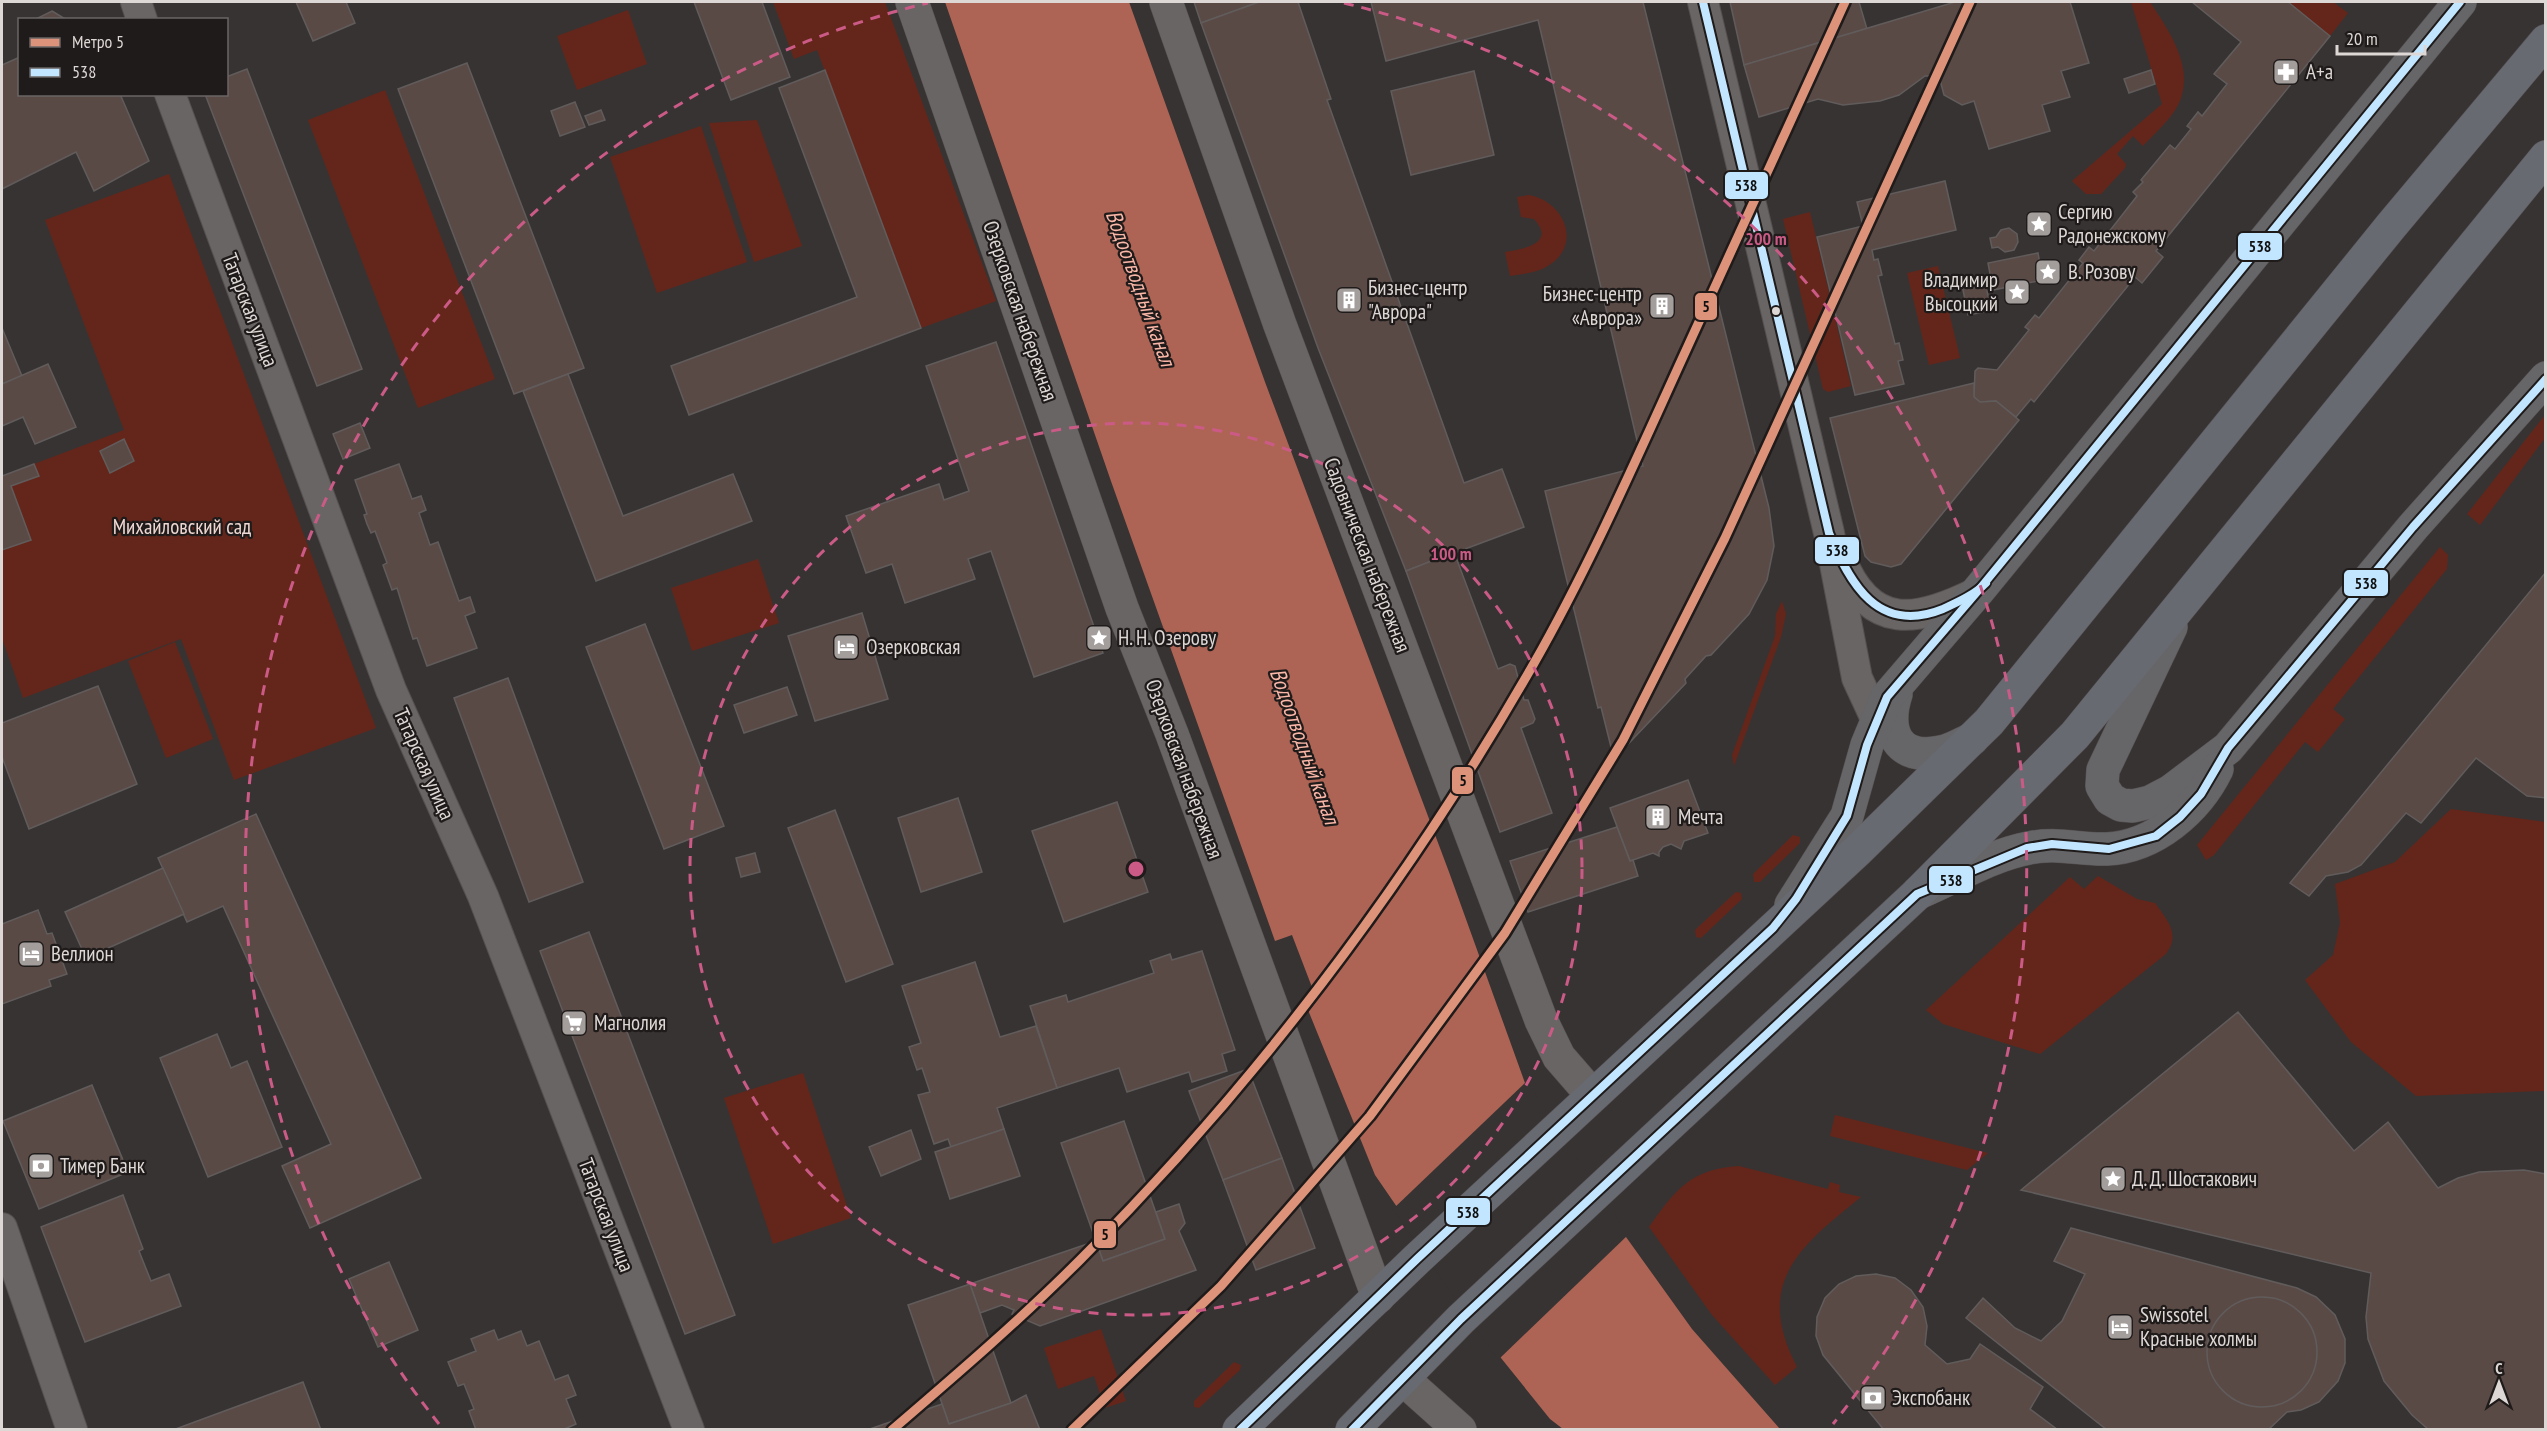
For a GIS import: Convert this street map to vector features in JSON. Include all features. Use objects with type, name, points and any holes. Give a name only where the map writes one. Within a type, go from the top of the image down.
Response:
[{"type":"main road","points":[[1773,928],[1796,899],[1848,816],[1876,719],[1887,697],[1978,591],[2460,2]]},
{"type":"main road","points":[[1239,1430],[1417,1259],[1981,731],[2376,244],[2546,41]]},
{"type":"main road","points":[[1352,1430],[1461,1319],[1917,894],[2075,735],[2546,157]]},
{"type":"main road","points":[[1917,894],[2027,848],[2052,844],[2109,849],[2156,836],[2201,794],[2228,748],[2413,527],[2546,378]]},
{"type":"main road","points":[[2188,594],[2115,741],[2103,770],[2102,786],[2110,799],[2121,805],[2133,806],[2150,802],[2171,791],[2228,748]]},
{"type":"main road","points":[[1907,676],[1896,694],[1890,714],[1892,733],[1899,743],[1919,753],[1942,752],[1981,731]]},
{"type":"street","points":[[136,2],[141,18]]},
{"type":"street","name":"Озерковская набережная","points":[[912,2],[1122,608],[1178,751],[1378,1297]]},
{"type":"street","name":"Садовническая набережная","points":[[1166,2],[1280,325],[1541,1020],[1559,1057],[1592,1095]]},
{"type":"street","points":[[1703,2],[1829,533],[1857,678],[1876,719]]},
{"type":"street","name":"Татарская улица","points":[[171,96],[391,690],[483,896],[689,1430]]},
{"type":"street","points":[[1829,533],[1854,585],[1867,599],[1891,615],[1921,615],[1941,610],[1978,591]]},
{"type":"street","points":[[2,1228],[72,1430]]},
{"type":"street","points":[[1403,1379],[1460,1430]]},
{"type":"green space","points":[[773,2],[885,2],[996,301],[921,328],[817,50],[794,59]]},
{"type":"green space","points":[[2131,2],[2150,2],[2170,35],[2184,72],[2181,98],[2170,117],[2143,146],[2133,136],[2117,154],[2126,164],[2125,168],[2101,194],[2086,194],[2072,181],[2162,104]]},
{"type":"green space","points":[[2288,2],[2333,2],[2348,13],[2330,36]]},
{"type":"green space","points":[[628,10],[647,64],[577,90],[557,36]]},
{"type":"green space","points":[[385,90],[495,379],[418,408],[308,120]]},
{"type":"green space","points":[[757,120],[802,246],[754,262],[709,123]]},
{"type":"green space","points":[[701,126],[747,262],[657,293],[610,157]]},
{"type":"green space","name":"Михайловский сад","points":[[169,174],[376,728],[234,780],[181,639],[23,698],[2,638],[2,550],[31,539],[11,486],[39,476],[34,464],[124,430],[45,220]]},
{"type":"green space","points":[[1529,195],[1542,199],[1552,206],[1565,226],[1567,237],[1564,248],[1557,258],[1546,267],[1510,276],[1505,252],[1535,244],[1542,234],[1534,219],[1521,217],[1517,197]]},
{"type":"green space","points":[[1810,212],[1851,386],[1828,392],[1823,389],[1783,219]]},
{"type":"green space","points":[[1938,266],[1960,358],[1929,365],[1907,273]]},
{"type":"green space","points":[[2545,415],[2545,438],[2480,525],[2467,514]]},
{"type":"green space","points":[[2440,547],[2448,555],[2447,569],[2333,709],[2345,719],[2318,752],[2305,742],[2214,855],[2206,860],[2197,845]]},
{"type":"green space","points":[[758,559],[779,623],[692,651],[671,588]]},
{"type":"green space","points":[[1782,601],[1786,614],[1781,637],[1734,766],[1732,755],[1775,636],[1776,614]]},
{"type":"green space","points":[[175,642],[213,739],[166,758],[128,661]]},
{"type":"green space","points":[[2451,809],[2545,822],[2545,1091],[2416,1096],[2351,1042],[2305,980],[2333,955],[2340,923],[2335,884],[2395,862]]},
{"type":"green space","points":[[1793,835],[1800,837],[1800,843],[1760,882],[1754,882],[1753,874]]},
{"type":"green space","points":[[2098,876],[2137,899],[2155,903],[2171,927],[2170,947],[2166,954],[2040,1054],[1943,1024],[1926,1010],[2070,877],[2084,889]]},
{"type":"green space","points":[[1736,892],[1741,893],[1742,899],[1701,938],[1696,937],[1695,930]]},
{"type":"green space","points":[[803,1073],[851,1218],[773,1244],[724,1098]]},
{"type":"green space","points":[[1835,1115],[1988,1153],[1967,1170],[1830,1136]]},
{"type":"green space","points":[[1739,1166],[1828,1189],[1830,1182],[1840,1185],[1839,1192],[1861,1197],[1819,1232],[1802,1250],[1790,1269],[1782,1289],[1780,1312],[1785,1338],[1797,1367],[1775,1385],[1712,1315],[1649,1227],[1676,1192],[1696,1177],[1722,1168]]},
{"type":"green space","points":[[1101,1329],[1126,1401],[1105,1408],[1094,1376],[1058,1389],[1044,1348]]},
{"type":"green space","points":[[1234,1362],[1241,1365],[1240,1370],[1199,1408],[1194,1407],[1194,1401]]},
{"type":"water","name":"Водоотводный канал","points":[[945,2],[1129,2],[1265,382],[1449,872],[1525,1083],[1626,1237],[1692,1329],[1780,1429],[1563,1429],[1550,1419],[1501,1358],[1375,1175],[1304,1000],[1315,995],[1292,935],[1275,941],[1112,484]]},
{"type":"pier","points":[[1527,1081],[1628,1235],[1498,1360],[1393,1209]]},
{"type":"building","points":[[296,2],[346,2],[355,23],[313,41]]},
{"type":"building","points":[[694,2],[762,2],[790,77],[731,100]]},
{"type":"building","points":[[1194,2],[1259,2],[1201,23]]},
{"type":"building","name":"Бизнес-центр \"Аврора\"","points":[[1259,2],[1298,2],[1331,99],[1327,100],[1464,483],[1502,469],[1524,527],[1406,571],[1318,348],[1201,23]]},
{"type":"building","name":"Бизнес-центр «Аврора»","points":[[1371,2],[1643,2],[1769,508],[1774,546],[1767,580],[1749,614],[1711,655],[1706,656],[1685,679],[1686,683],[1614,759],[1601,707],[1598,708],[1545,491],[1643,466],[1538,20],[1386,61]]},
{"type":"building","points":[[1730,2],[1859,2],[1867,29],[1744,65]]},
{"type":"building","points":[[1955,2],[2070,2],[2089,63],[2061,71],[2070,97],[2042,105],[2050,131],[1989,149],[1974,101],[1962,105],[1944,95],[1939,76],[1925,76],[1899,95],[1880,101],[1843,105],[1818,99],[1759,117],[1744,65]]},
{"type":"building","points":[[2192,2],[2288,2],[2330,36],[2156,251],[2163,257],[2142,283],[2135,277],[2034,402],[2031,399],[2016,417],[1996,401],[1980,402],[1974,397],[1975,371],[1978,368],[1997,370],[2029,330],[2025,327],[2035,315],[2039,318],[2083,263],[2079,260],[2089,247],[2094,251],[2137,196],[2133,192],[2143,182],[2141,180],[2170,145],[2175,149],[2191,129],[2187,126],[2198,112],[2202,116],[2227,84],[2214,74],[2241,42]]},
{"type":"building","points":[[52,11],[64,18],[38,18]]},
{"type":"building","points":[[18,58],[18,96],[121,96],[149,161],[94,191],[76,152],[2,189],[2,65]]},
{"type":"building","points":[[467,63],[584,368],[514,394],[398,89]]},
{"type":"building","points":[[247,69],[362,369],[317,386],[206,96],[228,96],[228,76]]},
{"type":"building","points":[[825,70],[921,328],[689,415],[671,366],[857,297],[779,88]]},
{"type":"building","points":[[2151,70],[2155,84],[2129,93],[2124,79]]},
{"type":"building","points":[[1474,71],[1494,155],[1411,175],[1391,91]]},
{"type":"building","points":[[575,102],[585,127],[560,136],[551,111]]},
{"type":"building","points":[[601,110],[605,120],[589,125],[585,116]]},
{"type":"building","points":[[1945,181],[1956,230],[1872,250],[1874,260],[1878,259],[1882,275],[1878,276],[1895,344],[1899,343],[1903,360],[1898,361],[1904,384],[1855,395],[1817,237],[1863,226],[1857,202]]},
{"type":"building","points":[[2009,228],[2017,234],[2018,242],[2014,250],[2005,252],[1998,247],[1992,248],[1990,238],[1996,237],[2001,230]]},
{"type":"building","points":[[2038,253],[2042,275],[2037,276],[2038,281],[1993,290],[1988,263]]},
{"type":"building","points":[[1985,280],[1991,311],[1968,315],[1962,285]]},
{"type":"building","points":[[2,328],[22,376],[2,384]]},
{"type":"building","points":[[996,342],[1103,653],[1034,677],[991,551],[968,559],[975,579],[905,603],[892,564],[866,573],[846,516],[939,484],[944,500],[969,491],[926,366]]},
{"type":"building","points":[[48,364],[76,427],[35,444],[23,417],[2,426],[2,384]]},
{"type":"building","points":[[568,374],[623,516],[733,474],[752,521],[596,581],[523,391]]},
{"type":"building","points":[[1974,383],[1974,397],[1980,402],[1996,401],[2019,420],[1901,564],[1891,567],[1871,562],[1865,556],[1830,418]]},
{"type":"building","points":[[360,423],[370,448],[343,459],[333,434]]},
{"type":"building","points":[[124,439],[134,461],[110,473],[100,451]]},
{"type":"building","points":[[34,464],[39,476],[11,486],[31,540],[2,550],[2,476]]},
{"type":"building","points":[[399,464],[412,499],[421,496],[426,510],[419,513],[430,545],[438,542],[459,601],[470,597],[475,612],[465,616],[477,648],[427,666],[417,638],[413,639],[397,588],[392,590],[383,565],[387,563],[375,531],[371,533],[367,524],[364,515],[367,514],[355,480]]},
{"type":"building","points":[[1454,552],[1498,669],[1510,664],[1515,666],[1524,700],[1528,700],[1535,719],[1533,723],[1521,728],[1552,813],[1500,832],[1406,571]]},
{"type":"building","points":[[2546,572],[2546,798],[2527,796],[2476,758],[2421,823],[2406,813],[2361,865],[2348,872],[2326,876],[2309,896],[2290,883]]},
{"type":"building","points":[[862,613],[888,699],[815,721],[788,636]]},
{"type":"building","points":[[645,624],[724,826],[664,849],[586,647]]},
{"type":"building","points":[[508,678],[583,882],[529,902],[454,698]]},
{"type":"building","points":[[98,686],[137,784],[29,829],[2,757],[2,723]]},
{"type":"building","points":[[787,687],[797,715],[744,733],[734,705]]},
{"type":"building","name":"Мечта","points":[[1688,780],[1708,833],[1684,841],[1681,849],[1671,844],[1663,847],[1659,856],[1653,853],[1630,861],[1610,808]]},
{"type":"building","points":[[958,798],[982,872],[921,892],[898,818]]},
{"type":"building","points":[[1117,802],[1148,892],[1064,922],[1032,831]]},
{"type":"building","points":[[835,810],[893,964],[846,982],[788,828]]},
{"type":"building","points":[[256,814],[421,1178],[310,1228],[282,1166],[331,1144],[223,906],[187,922],[158,858]]},
{"type":"building","points":[[1617,827],[1638,876],[1528,912],[1510,861]]},
{"type":"building","points":[[755,853],[760,872],[741,877],[736,858]]},
{"type":"building","points":[[163,868],[184,914],[86,958],[65,912]]},
{"type":"building","name":"Веллион","points":[[38,910],[47,934],[52,933],[67,974],[49,980],[51,986],[2,1004],[2,924]]},
{"type":"building","points":[[589,932],[735,1315],[685,1334],[540,951]]},
{"type":"building","points":[[1202,951],[1235,1050],[1222,1054],[1227,1071],[1192,1082],[1189,1072],[1127,1092],[1119,1068],[1057,1088],[1030,1006],[1066,995],[1068,1002],[1154,973],[1150,961],[1170,954],[1172,960]]},
{"type":"building","points":[[975,962],[1000,1037],[1036,1026],[1057,1088],[997,1108],[1004,1129],[951,1147],[948,1139],[934,1144],[918,1095],[930,1092],[922,1068],[917,1070],[909,1047],[921,1043],[902,986]]},
{"type":"building","points":[[2238,1012],[2354,1151],[2388,1122],[2438,1188],[2458,1178],[2479,1172],[2524,1170],[2546,1174],[2546,1430],[2429,1430],[2412,1415],[2384,1381],[2368,1339],[2366,1317],[2371,1273],[2021,1190]]},
{"type":"building","points":[[217,1034],[231,1068],[247,1061],[282,1147],[208,1177],[160,1058]]},
{"type":"building","points":[[1248,1069],[1282,1158],[1223,1180],[1189,1091]]},
{"type":"building","points":[[92,1085],[128,1172],[39,1209],[3,1121]]},
{"type":"building","points":[[1124,1121],[1165,1239],[1103,1261],[1061,1143]]},
{"type":"building","points":[[1004,1129],[1020,1176],[950,1199],[935,1152]]},
{"type":"building","points":[[911,1130],[921,1159],[881,1176],[869,1147]]},
{"type":"building","points":[[1282,1158],[1315,1248],[1256,1270],[1223,1180]]},
{"type":"building","points":[[123,1195],[143,1249],[139,1251],[151,1281],[169,1274],[181,1306],[85,1342],[41,1227]]},
{"type":"building","points":[[1179,1204],[1185,1223],[1179,1231],[1196,1270],[1040,1326],[1012,1314],[1014,1310],[1002,1305],[980,1313],[970,1284],[1096,1241],[1103,1261],[1165,1239],[1156,1212]]},
{"type":"building","points":[[2071,1228],[2297,1288],[2316,1297],[2335,1315],[2345,1339],[2345,1363],[2338,1381],[2319,1402],[2301,1410],[2287,1412],[2268,1430],[2107,1430],[1966,1318],[1983,1298],[2015,1328],[2041,1341],[2062,1321],[2085,1274],[2054,1261]]},
{"type":"building","points":[[389,1262],[418,1330],[378,1347],[349,1279]]},
{"type":"building","points":[[1876,1274],[1895,1278],[1911,1290],[1923,1307],[1927,1326],[1925,1345],[1947,1364],[1970,1359],[1980,1344],[2043,1387],[2030,1409],[2058,1430],[1884,1430],[1823,1355],[1816,1336],[1817,1317],[1825,1298],[1839,1284],[1856,1276]]},
{"type":"building","points":[[970,1284],[1011,1403],[949,1424],[908,1305]]},
{"type":"building","points":[[2262,1297],[2283,1301],[2301,1313],[2313,1331],[2317,1352],[2313,1373],[2301,1391],[2283,1403],[2262,1407],[2241,1403],[2223,1391],[2211,1373],[2207,1352],[2211,1331],[2223,1313],[2241,1301]]},
{"type":"building","points":[[494,1330],[498,1340],[521,1331],[527,1346],[539,1341],[555,1380],[568,1375],[576,1395],[566,1399],[576,1424],[562,1430],[476,1430],[469,1411],[474,1409],[464,1384],[458,1386],[448,1362],[476,1351],[471,1339]]},
{"type":"building","points":[[303,1382],[321,1430],[173,1430]]},
{"type":"building","points":[[1026,1395],[1040,1430],[867,1430],[942,1404],[949,1424],[1011,1403]]},
{"type":"metro line","name":"5","points":[[892,1430],[987,1347],[1080,1260],[1208,1123],[1326,978],[1434,825],[1485,746],[1533,665],[1592,552],[1845,2]]},
{"type":"metro line","name":"5","points":[[1072,1430],[1221,1286],[1370,1116],[1505,933],[1623,740],[1725,538],[1970,2]]},
{"type":"transit line","name":"538","points":[[1703,2],[1829,533],[1837,552],[1857,586],[1870,600],[1884,610],[1901,615],[1920,615],[1943,609],[1971,595],[1986,583]]},
{"type":"transit line","name":"538","points":[[1240,1430],[1417,1259],[1773,928],[1796,899],[1847,816],[1867,745],[1887,697],[1978,591],[2460,2]]},
{"type":"transit line","name":"538","points":[[1352,1430],[1461,1319],[1917,894],[2027,848],[2052,844],[2109,849],[2156,836],[2180,817],[2201,794],[2228,748],[2413,527],[2546,379]]},
{"type":"place","name":"А+а","points":[[2286,72]]},
{"type":"place","name":"Сергию Радонежскому","points":[[2039,224]]},
{"type":"place","name":"В. Розову","points":[[2048,272]]},
{"type":"place","name":"Владимир Высоцкий","points":[[2017,292]]},
{"type":"place","name":"Бизнес-центр \"Аврора\"","points":[[1349,300]]},
{"type":"place","name":"Бизнес-центр «Аврора»","points":[[1662,306]]},
{"type":"place","name":"Н. Н. Озерову","points":[[1099,638]]},
{"type":"place","name":"Озерковская","points":[[846,647]]},
{"type":"place","name":"Мечта","points":[[1658,817]]},
{"type":"place","name":"Веллион","points":[[31,954]]},
{"type":"place","name":"Магнолия","points":[[574,1023]]},
{"type":"place","name":"Тимер Банк","points":[[41,1166]]},
{"type":"place","name":"Д. Д. Шостакович","points":[[2113,1179]]},
{"type":"place","name":"Swissotel Красные холмы","points":[[2120,1327]]},
{"type":"place","name":"Экспобанк","points":[[1873,1398]]}]
